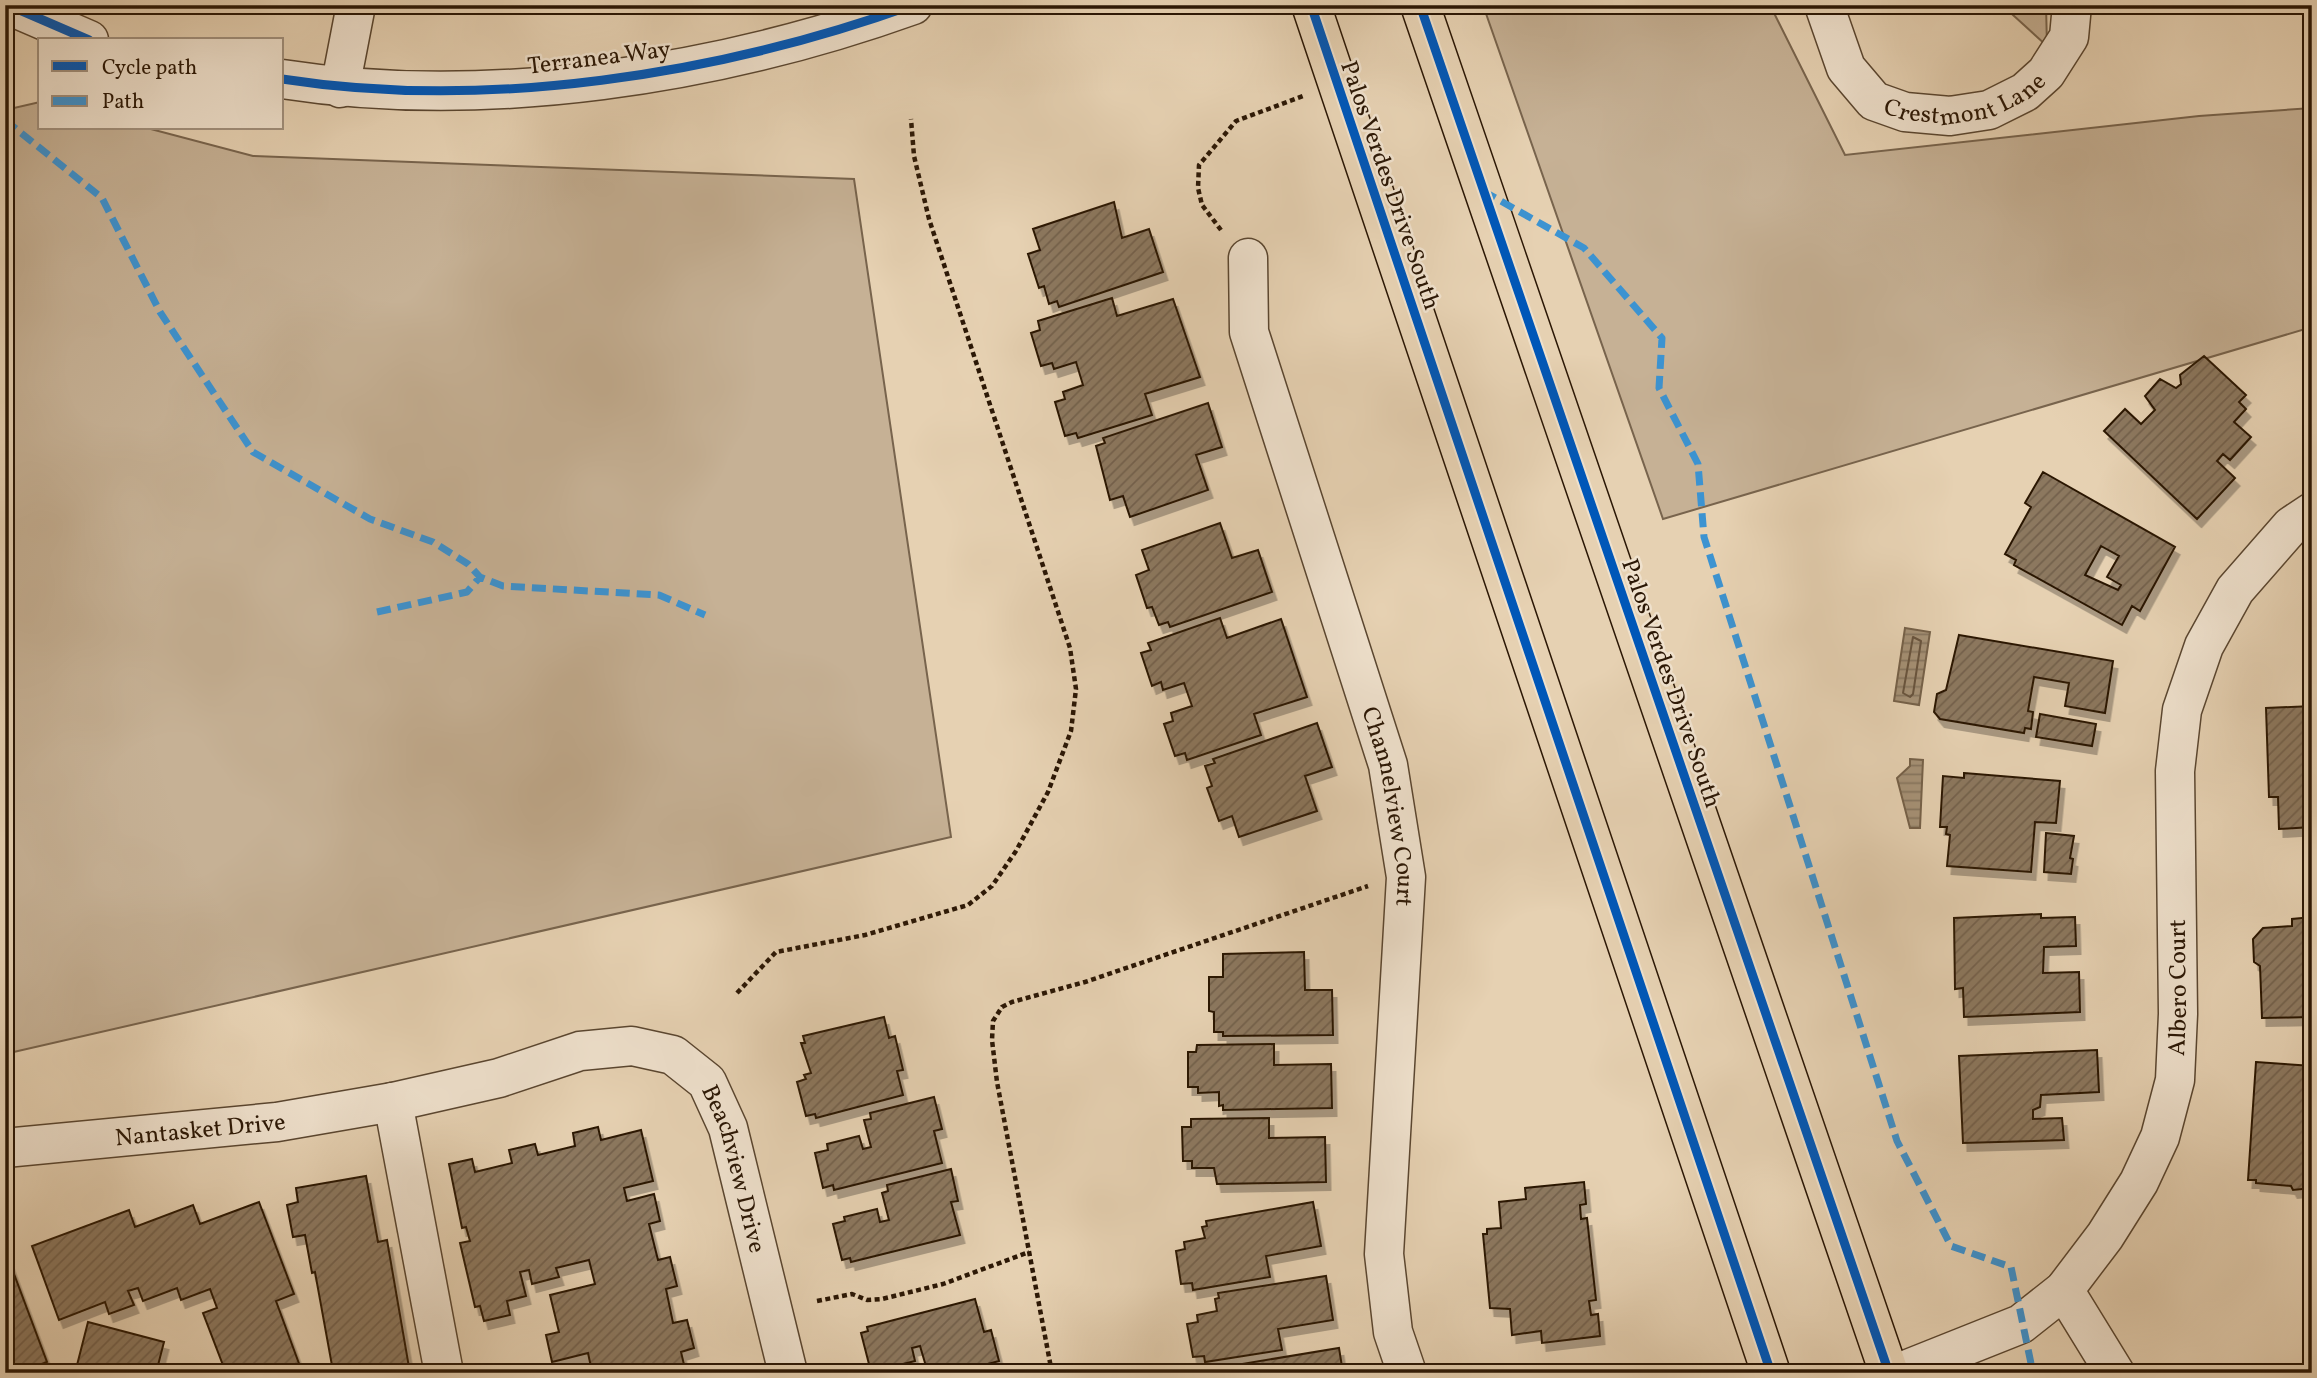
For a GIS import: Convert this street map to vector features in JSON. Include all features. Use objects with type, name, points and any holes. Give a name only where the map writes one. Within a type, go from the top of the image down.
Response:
[{"type":"main road","name":"Palos Verdes Drive South","points":[[1311,5],[1771,1373]]},
{"type":"main road","name":"Palos Verdes Drive South","points":[[1420,5],[1889,1373]]},
{"type":"street","points":[[8,5],[84,38]]},
{"type":"street","points":[[340,88],[356,5]]},
{"type":"street","name":"Terranea Way","points":[[284,79],[340,88],[496,89],[607,80],[727,59],[913,5]]},
{"type":"street","name":"Crestmont Lane","points":[[1824,5],[1846,68],[1874,101],[1905,112],[1950,116],[1989,110],[2025,92],[2046,73],[2069,37],[2072,5]]},
{"type":"street","name":"Channelview Court","points":[[1248,258],[1249,332],[1388,765],[1406,877],[1384,1254],[1393,1332],[1407,1373]]},
{"type":"street","name":"Albero Court","points":[[1898,1373],[2021,1324],[2064,1290],[2105,1236],[2139,1182],[2160,1138],[2175,1080],[2178,1014],[2175,771],[2182,710],[2204,646],[2235,590],[2291,526],[2312,512]]},
{"type":"street","name":"Beachview Drive","points":[[393,1102],[499,1078],[580,1051],[632,1046],[673,1055],[707,1082],[728,1128],[788,1373]]},
{"type":"street","points":[[393,1102],[444,1373]]},
{"type":"street","name":"Nantasket Drive","points":[[5,1148],[277,1122],[393,1102]]},
{"type":"street","points":[[2064,1290],[2115,1373]]},
{"type":"path","points":[[1202,205],[1198,188],[1199,165],[1236,121],[1303,96]]},
{"type":"path","points":[[737,993],[776,952],[865,935],[968,905],[992,886],[1016,851],[1048,792],[1071,731],[1076,689],[1070,648],[929,219],[914,156],[911,119]]},
{"type":"path","points":[[1052,1373],[997,1082],[992,1040],[993,1021],[1002,1007],[1360,887]]},
{"type":"path","points":[[817,1301],[852,1294],[867,1300],[882,1298],[943,1284],[1030,1252]]},
{"type":"shaded area","points":[[1483,5],[1770,5],[1845,155],[2199,116],[2312,108],[2312,327],[1663,519]]},
{"type":"shaded area","points":[[2002,5],[2046,5],[2047,46]]},
{"type":"shaded area","points":[[38,102],[38,130],[155,130],[253,156],[854,179],[951,837],[5,1054],[5,110]]},
{"type":"water","points":[[1905,628],[1930,632],[1919,705],[1894,701]]},
{"type":"water","points":[[1910,759],[1923,760],[1920,828],[1910,828],[1897,778],[1910,766]]},
{"type":"building","points":[[1114,202],[1122,238],[1149,229],[1163,272],[1059,307],[1057,301],[1049,304],[1044,286],[1039,288],[1028,254],[1040,250],[1033,229]]},
{"type":"building","points":[[1112,298],[1117,316],[1173,299],[1200,377],[1145,394],[1152,415],[1078,438],[1076,433],[1065,436],[1055,402],[1065,399],[1063,392],[1083,385],[1076,362],[1054,369],[1052,363],[1041,366],[1031,333],[1040,330],[1038,321]]},
{"type":"building","points":[[2204,356],[2246,395],[2239,402],[2246,409],[2234,422],[2251,437],[2230,460],[2223,454],[2217,461],[2235,478],[2197,519],[2104,431],[2125,409],[2141,424],[2155,410],[2145,396],[2160,379],[2176,388],[2181,384],[2180,375]]},
{"type":"building","points":[[1208,403],[1222,447],[1196,455],[1208,490],[1130,517],[1123,496],[1110,500],[1096,446],[1105,443],[1103,438]]},
{"type":"building","points":[[2043,472],[2175,547],[2140,611],[2132,606],[2122,625],[2014,565],[2016,560],[2005,554],[2031,507],[2025,503]],"holes":[[[2101,546],[2119,556],[2107,577],[2121,585],[2118,590],[2085,575]]]},
{"type":"building","points":[[1220,523],[1232,558],[1258,550],[1272,592],[1170,627],[1168,622],[1159,625],[1152,607],[1147,608],[1136,575],[1149,570],[1142,550]]},
{"type":"building","points":[[1220,618],[1227,638],[1281,619],[1307,697],[1254,714],[1261,735],[1187,760],[1185,753],[1175,756],[1164,724],[1173,721],[1171,713],[1192,706],[1184,683],[1163,690],[1161,682],[1152,686],[1141,653],[1151,650],[1148,643]]},
{"type":"building","points":[[1959,635],[2113,661],[2105,713],[2065,706],[2069,683],[2034,677],[2028,711],[2033,712],[2031,729],[2025,728],[2024,733],[1940,719],[1934,712],[1937,694],[1946,690]]},
{"type":"building","points":[[2312,706],[2312,827],[2279,829],[2278,797],[2269,797],[2266,708]]},
{"type":"building","points":[[2040,714],[2096,724],[2092,746],[2036,737]]},
{"type":"building","points":[[1317,723],[1332,767],[1305,776],[1317,811],[1239,837],[1232,816],[1219,821],[1207,788],[1212,786],[1205,766],[1215,763],[1213,759]]},
{"type":"building","points":[[1964,773],[2060,781],[2056,823],[2035,822],[2031,872],[1947,866],[1950,835],[1946,834],[1947,827],[1940,827],[1943,776],[1964,778]]},
{"type":"building","points":[[2046,833],[2074,836],[2070,858],[2073,859],[2071,874],[2044,872]]},
{"type":"building","points":[[2041,914],[2041,918],[2075,917],[2076,946],[2044,947],[2043,973],[2079,972],[2080,1012],[1964,1017],[1963,988],[1955,989],[1954,918]]},
{"type":"building","points":[[2312,917],[2312,1017],[2262,1018],[2260,966],[2254,962],[2253,939],[2263,928],[2292,926],[2292,919]]},
{"type":"building","points":[[1304,952],[1305,990],[1332,990],[1333,1035],[1223,1036],[1223,1032],[1214,1032],[1214,1012],[1209,1011],[1209,977],[1223,977],[1223,954]]},
{"type":"building","points":[[884,1017],[889,1038],[895,1036],[903,1070],[897,1071],[903,1095],[816,1118],[815,1114],[806,1116],[797,1082],[806,1079],[804,1075],[811,1073],[801,1043],[805,1043],[803,1036]]},
{"type":"building","points":[[1274,1044],[1274,1065],[1331,1064],[1332,1108],[1223,1110],[1223,1105],[1219,1106],[1219,1092],[1198,1093],[1198,1087],[1188,1087],[1188,1052],[1196,1052],[1197,1045]]},
{"type":"building","points":[[2097,1050],[2099,1092],[2041,1095],[2040,1107],[2033,1110],[2033,1119],[2062,1118],[2064,1140],[1963,1143],[1959,1056]]},
{"type":"building","points":[[2256,1062],[2312,1066],[2312,1188],[2293,1190],[2291,1186],[2248,1180]]},
{"type":"building","points":[[934,1097],[942,1129],[934,1131],[942,1163],[834,1190],[833,1185],[823,1188],[815,1153],[828,1150],[827,1144],[859,1136],[863,1149],[871,1147],[864,1120],[871,1119],[870,1113]]},
{"type":"building","points":[[1269,1118],[1269,1138],[1325,1137],[1326,1182],[1217,1184],[1214,1168],[1192,1168],[1192,1161],[1183,1161],[1182,1127],[1191,1127],[1191,1119]]},
{"type":"building","points":[[598,1127],[601,1140],[641,1130],[653,1181],[624,1188],[627,1201],[654,1194],[660,1221],[649,1224],[658,1260],[670,1257],[677,1286],[666,1289],[673,1323],[687,1320],[694,1348],[681,1352],[686,1373],[566,1373],[591,1367],[588,1353],[552,1362],[546,1335],[559,1332],[550,1295],[595,1284],[589,1260],[556,1268],[559,1277],[532,1284],[529,1270],[520,1272],[526,1296],[507,1301],[510,1315],[484,1321],[480,1306],[475,1307],[460,1243],[470,1241],[466,1227],[462,1228],[449,1164],[472,1159],[475,1172],[512,1163],[509,1150],[535,1144],[538,1155],[575,1146],[573,1133]]},
{"type":"building","points":[[951,1169],[958,1201],[951,1202],[960,1235],[851,1262],[850,1258],[842,1260],[833,1224],[845,1221],[844,1217],[877,1209],[880,1222],[889,1220],[882,1193],[888,1191],[887,1185]]},
{"type":"building","points":[[366,1176],[378,1242],[387,1240],[410,1373],[322,1373],[333,1371],[315,1272],[312,1273],[305,1235],[293,1237],[287,1205],[298,1202],[296,1188]]},
{"type":"building","points":[[1584,1182],[1586,1204],[1580,1205],[1581,1219],[1587,1218],[1596,1300],[1589,1301],[1591,1315],[1598,1314],[1600,1336],[1542,1343],[1541,1331],[1512,1335],[1510,1309],[1490,1308],[1483,1234],[1487,1234],[1487,1229],[1501,1228],[1499,1202],[1526,1199],[1525,1188]]},
{"type":"building","points":[[259,1202],[294,1294],[276,1301],[301,1369],[293,1373],[226,1373],[203,1313],[217,1308],[210,1289],[181,1300],[177,1288],[143,1301],[138,1288],[128,1291],[134,1305],[109,1314],[105,1302],[59,1320],[32,1246],[129,1210],[135,1227],[193,1205],[200,1224]]},
{"type":"building","points":[[1313,1202],[1321,1246],[1266,1256],[1270,1277],[1193,1290],[1192,1283],[1181,1284],[1176,1251],[1185,1249],[1184,1242],[1205,1238],[1202,1227],[1207,1226],[1206,1221]]},
{"type":"building","points":[[5,1250],[47,1362],[18,1373],[5,1373]]},
{"type":"building","points":[[1326,1276],[1333,1320],[1278,1329],[1282,1350],[1205,1362],[1204,1356],[1193,1357],[1187,1324],[1198,1322],[1197,1315],[1217,1311],[1215,1299],[1219,1298],[1218,1293]]},
{"type":"building","points":[[975,1299],[984,1332],[991,1330],[999,1361],[954,1373],[928,1373],[920,1346],[912,1348],[915,1361],[883,1369],[882,1365],[870,1368],[861,1333],[868,1331],[867,1327]]},
{"type":"building","points":[[88,1322],[164,1342],[156,1373],[75,1373]]},
{"type":"building","points":[[1339,1348],[1343,1373],[1224,1373],[1231,1372],[1230,1366]]},
{"type":"marked path","points":[[5,120],[102,198],[160,312],[253,452],[370,519],[433,542],[468,564],[480,577],[503,586],[659,595],[705,615]]},
{"type":"marked path","points":[[1483,191],[1584,248],[1662,338],[1659,388],[1698,464],[1704,537],[1897,1141],[1951,1246],[2011,1267],[2033,1373]]},
{"type":"marked path","points":[[377,612],[467,592],[480,577]]},
{"type":"cycle path","points":[[8,5],[84,38]]},
{"type":"cycle path","points":[[284,79],[360,88],[440,91],[521,88],[602,80],[682,68],[761,51],[838,30],[913,5]]},
{"type":"cycle path","points":[[1311,5],[1771,1373]]},
{"type":"cycle path","points":[[1420,5],[1889,1373]]}]
